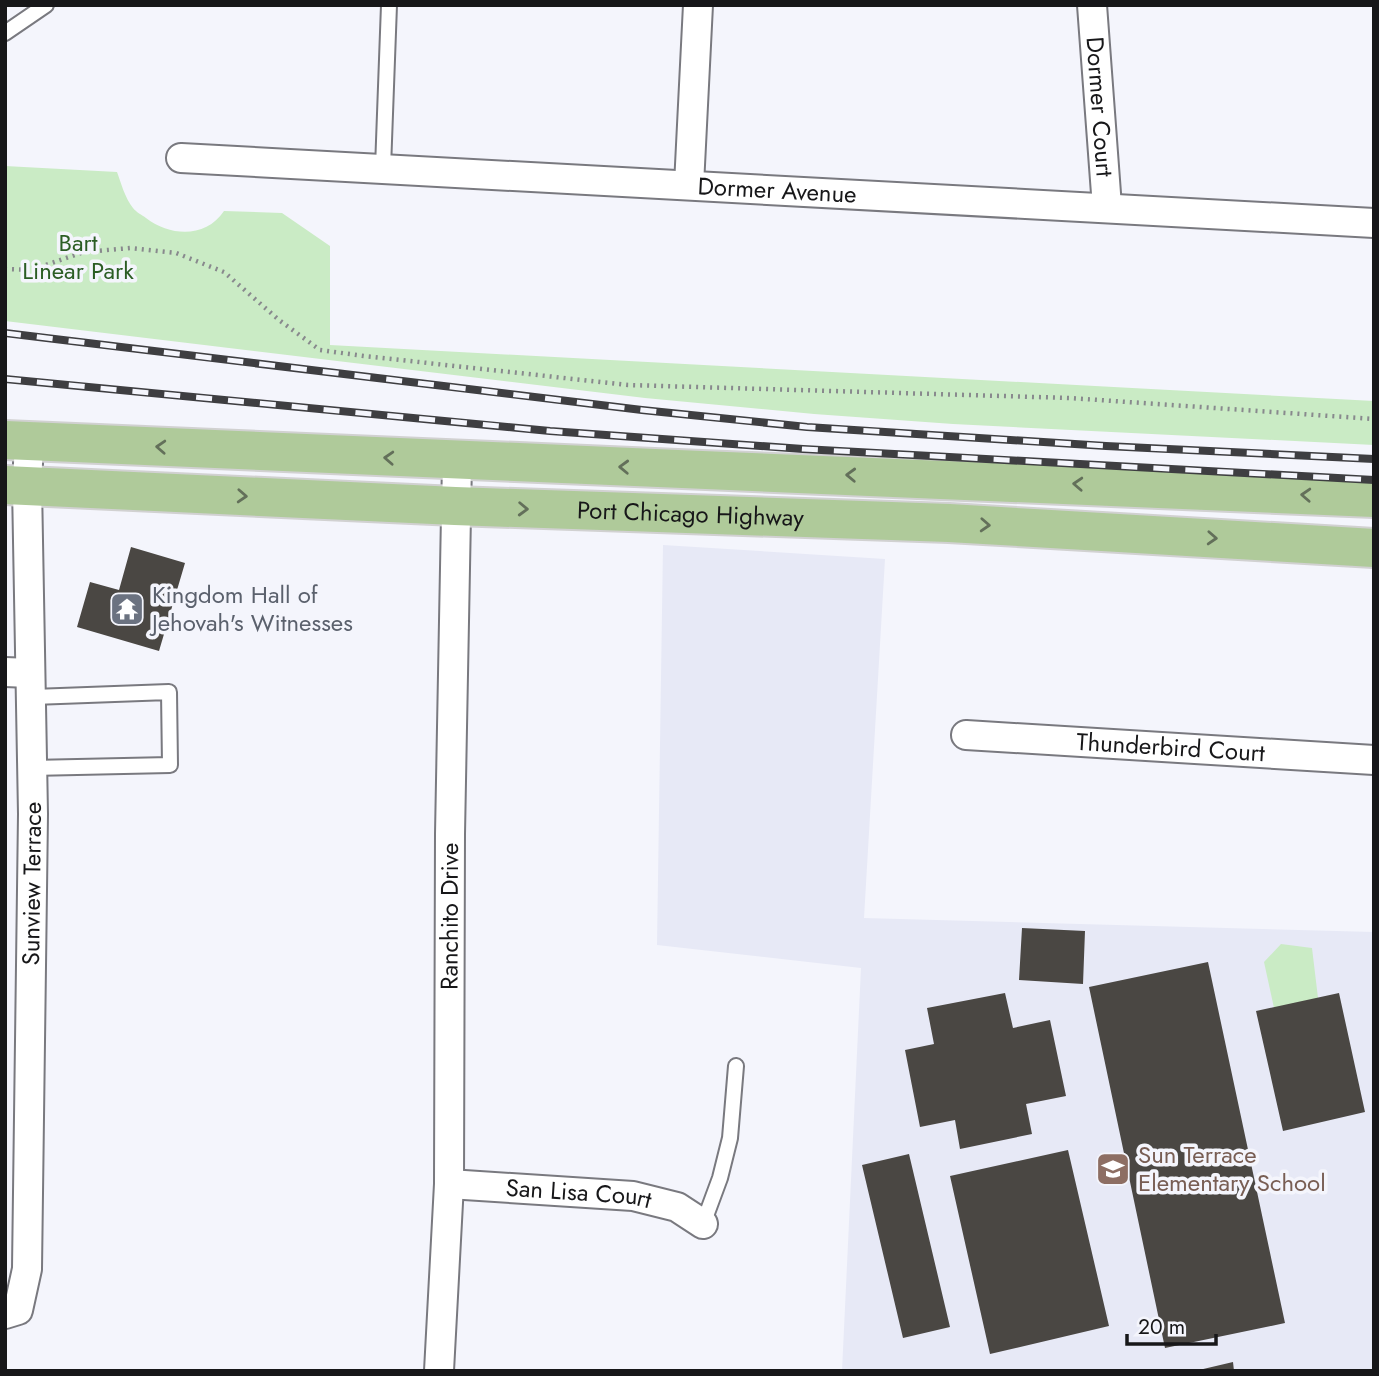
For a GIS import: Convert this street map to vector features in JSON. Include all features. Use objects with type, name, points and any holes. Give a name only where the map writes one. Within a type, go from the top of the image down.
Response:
[{"type":"main road","name":"Port Chicago Highway","points":[[17,441],[457,461],[950,478],[1374,498]]},
{"type":"main road","name":"Port Chicago Highway","points":[[16,486],[455,506],[949,523],[1374,548]]},
{"type":"street","points":[[689,185],[698,5]]},
{"type":"street","name":"Dormer Court","points":[[1092,5],[1107,206]]},
{"type":"street","name":"Dormer Avenue","points":[[181,158],[1107,206],[1374,223]]},
{"type":"street","name":"Sunview Terrace","points":[[5,1314],[18,1310],[27,1269],[33,814],[32,768],[23,681],[16,486],[17,441]]},
{"type":"street","name":"Ranchito Drive","points":[[439,1371],[449,1184],[450,834],[457,461]]},
{"type":"street","name":"Thunderbird Court","points":[[966,735],[1374,760]]},
{"type":"street","name":"San Lisa Court","points":[[449,1184],[633,1196],[677,1207],[703,1224]]},
{"type":"lane","points":[[5,33],[46,5]]},
{"type":"lane","points":[[383,168],[389,5]]},
{"type":"lane","points":[[23,681],[169,692],[170,765],[32,768]]},
{"type":"lane","points":[[703,1224],[720,1178],[730,1138],[736,1066]]},
{"type":"path","points":[[5,269],[31,270],[84,251],[131,248],[176,253],[224,272],[279,320],[320,350],[628,385],[1070,398],[1374,419]]},
{"type":"shaded area","name":"Sun Terrace Elementary School","points":[[663,545],[885,559],[864,918],[1374,932],[1374,1371],[842,1371],[861,968],[657,945]]},
{"type":"green space","name":"Bart Linear Park","points":[[5,166],[117,172],[125,195],[134,209],[156,224],[177,231],[188,232],[208,226],[224,211],[282,213],[330,246],[330,345],[1374,401],[1374,445],[953,424],[814,414],[645,398],[5,321]]},
{"type":"green space","points":[[1281,944],[1312,948],[1318,998],[1274,1008],[1264,962]]},
{"type":"building","name":"Kingdom Hall of Jehovah's Witnesses","points":[[131,547],[185,563],[159,651],[77,627],[90,582],[119,590]]},
{"type":"building","points":[[1022,928],[1085,931],[1083,984],[1019,980]]},
{"type":"building","points":[[1208,962],[1285,1323],[1165,1348],[1089,987]]},
{"type":"building","points":[[1005,993],[1013,1028],[1050,1020],[1066,1096],[1026,1104],[1032,1134],[960,1149],[955,1120],[920,1127],[905,1050],[934,1044],[927,1008]]},
{"type":"building","points":[[1339,993],[1365,1112],[1283,1131],[1256,1011]]},
{"type":"building","points":[[1068,1150],[1109,1326],[990,1354],[950,1176]]},
{"type":"building","points":[[909,1154],[950,1327],[903,1338],[862,1165]]},
{"type":"building","points":[[1233,1362],[1234,1371],[1199,1371],[1199,1370]]},
{"type":"railway","points":[[5,333],[642,410],[807,427],[1106,446],[1374,459]]},
{"type":"railway","points":[[5,379],[550,431],[803,449],[1374,480]]},
{"type":"place","name":"Kingdom Hall of Jehovah's Witnesses","points":[[127,609]]},
{"type":"place","name":"Sun Terrace Elementary School","points":[[1113,1169]]}]
